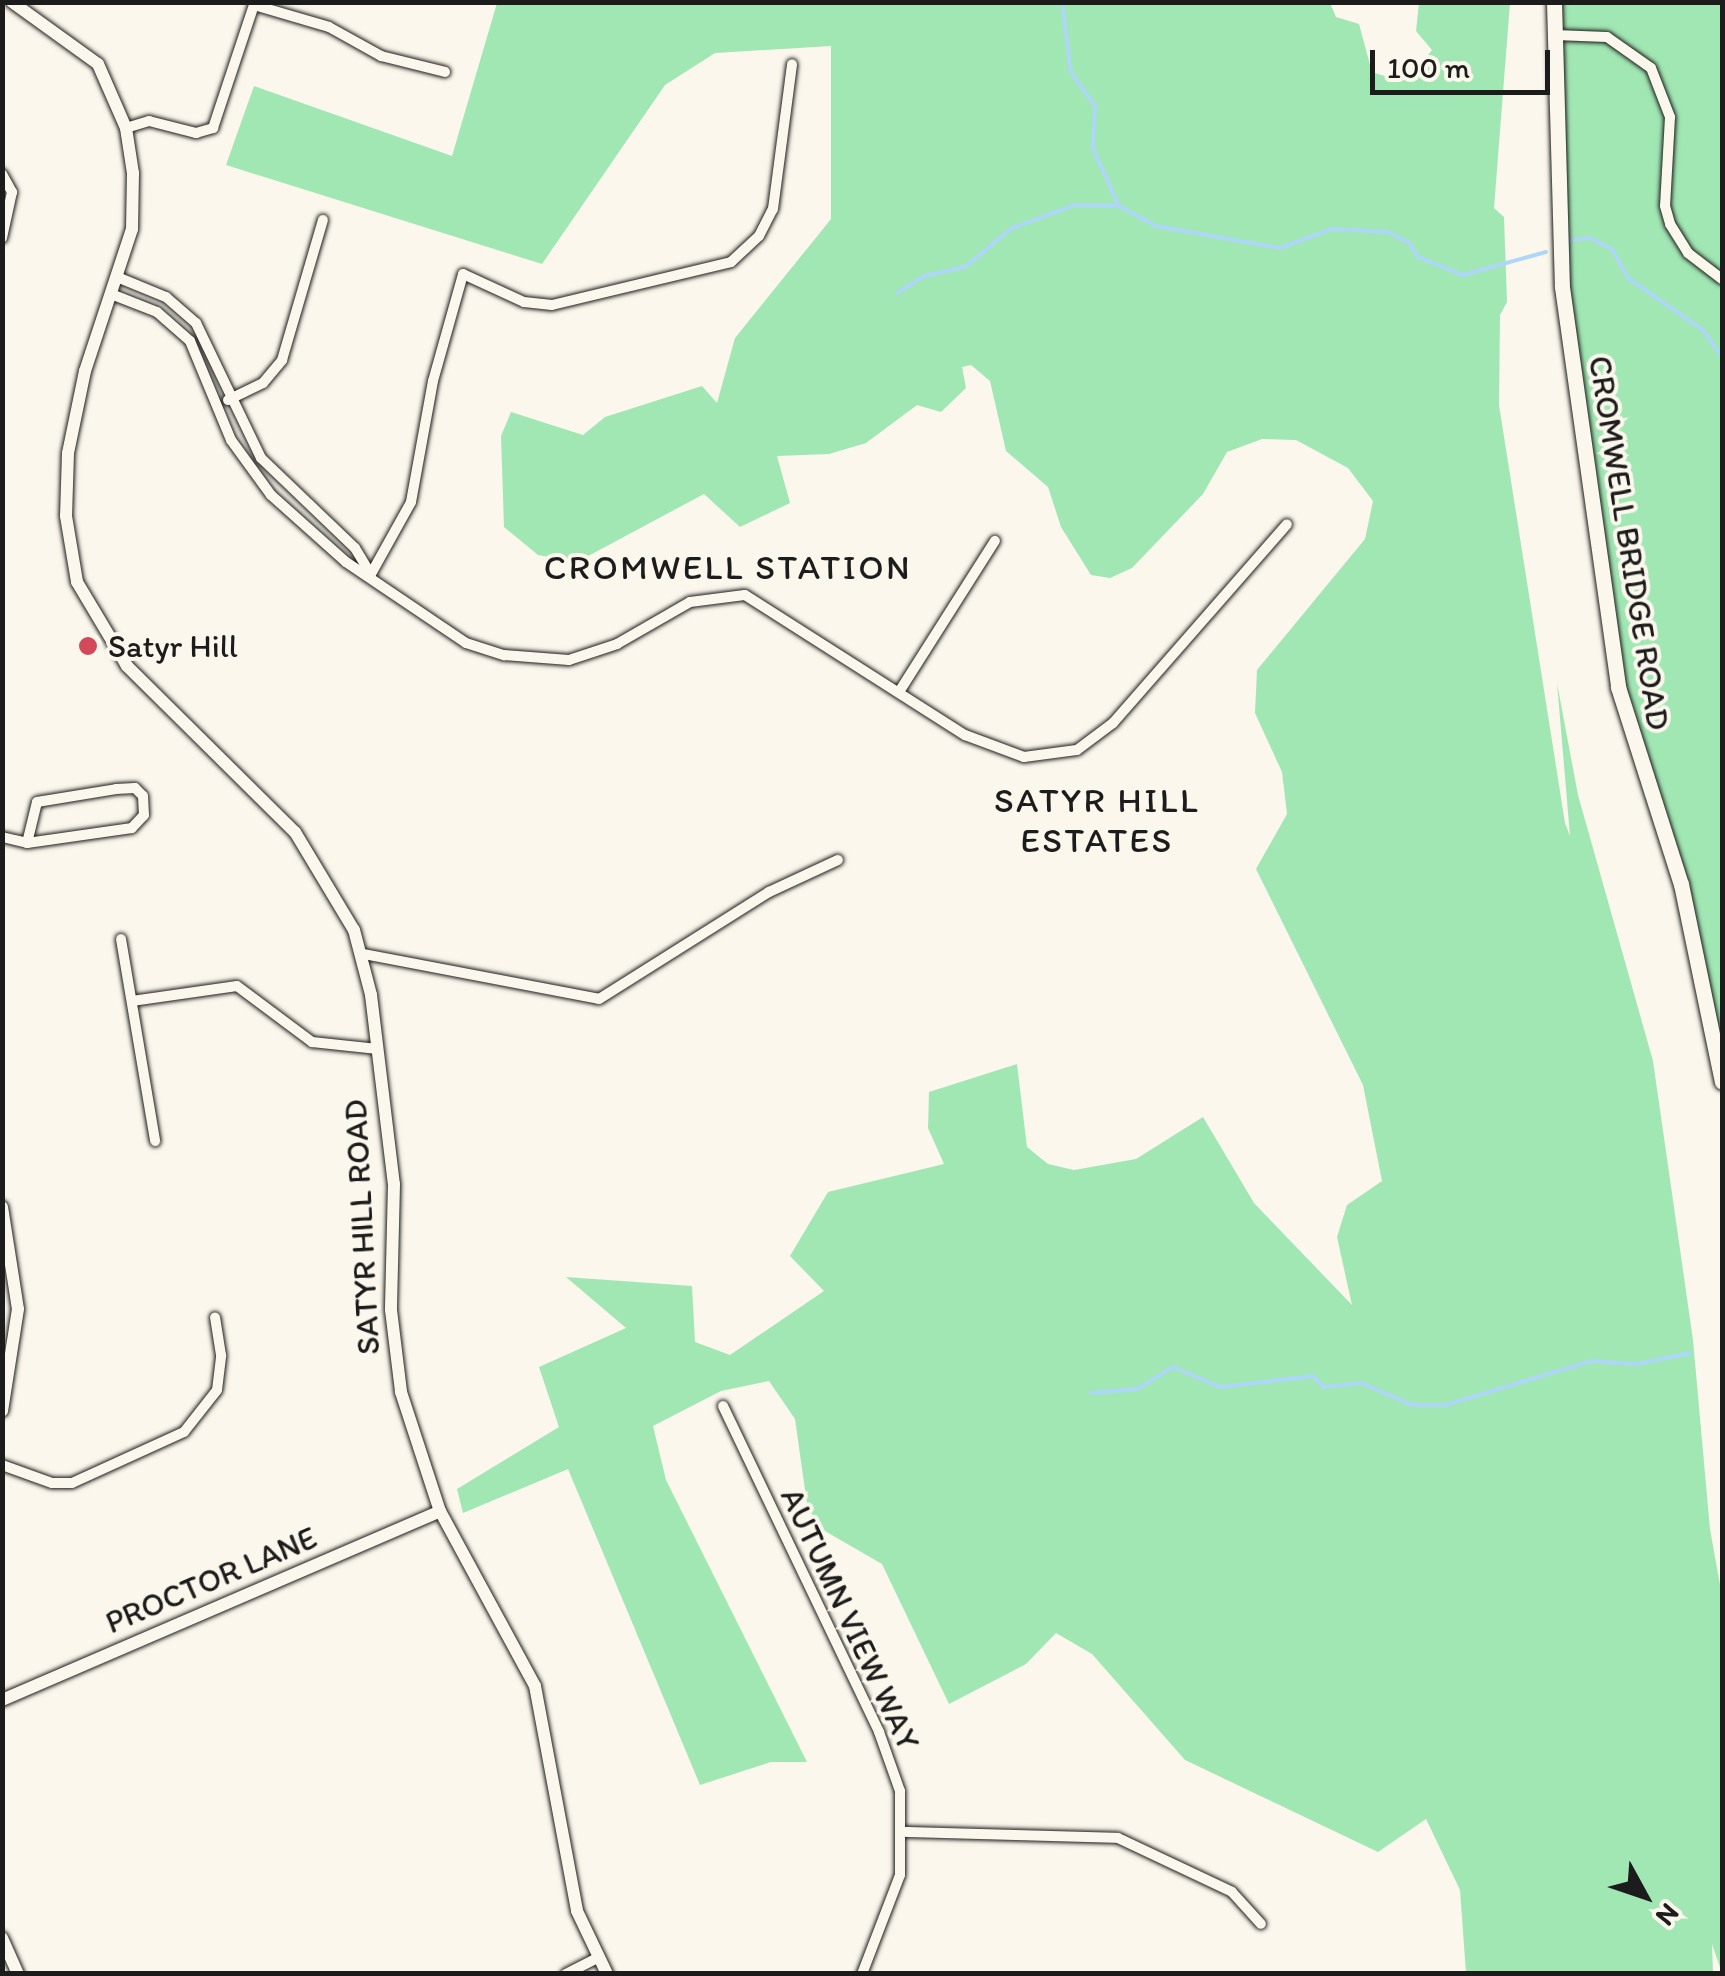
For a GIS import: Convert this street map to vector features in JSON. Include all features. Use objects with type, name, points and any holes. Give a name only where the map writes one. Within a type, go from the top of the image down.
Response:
[{"type":"main road","name":"CROMWELL BRIDGE ROAD","points":[[1554,2],[1562,287],[1618,687],[1682,884],[1722,1082]]},
{"type":"street","name":"SATYR HILL ROAD","points":[[12,2],[92,56],[126,128],[134,212],[85,371],[68,452],[66,516],[77,582],[120,658],[301,840],[346,912],[364,954],[395,1199],[396,1359],[440,1511],[536,1686],[577,1911],[596,1959],[607,1974]]},
{"type":"street","points":[[126,128],[149,121],[196,133],[213,128],[254,4],[329,27],[381,56],[445,72]]},
{"type":"street","points":[[1554,35],[1608,37],[1652,68],[1670,117],[1664,206],[1688,253],[1722,279]]},
{"type":"street","points":[[370,574],[411,502],[433,381],[463,274],[524,302],[552,305],[731,262],[760,236],[773,209],[792,64]]},
{"type":"street","points":[[2,174],[12,192],[2,238]]},
{"type":"street","points":[[218,404],[263,382],[282,360],[323,220]]},
{"type":"street","points":[[117,277],[166,297],[196,322],[272,474],[355,548],[370,574]]},
{"type":"street","points":[[111,294],[157,312],[179,328],[202,361],[244,462],[271,495],[346,562],[370,574],[466,643],[545,660],[617,644],[690,602],[745,595],[1001,752],[1024,757],[1078,750],[1113,723],[1287,524]]},
{"type":"street","points":[[898,692],[996,541]]},
{"type":"street","points":[[2,837],[26,843],[132,828],[144,815],[143,796],[135,788],[116,789],[37,802],[26,843]]},
{"type":"street","points":[[364,954],[599,999],[769,892],[838,860]]},
{"type":"street","points":[[120,939],[154,1141]]},
{"type":"street","points":[[132,1001],[237,986],[312,1042],[378,1049]]},
{"type":"street","points":[[2,1411],[14,1265],[3,1207]]},
{"type":"street","points":[[2,1465],[52,1483],[72,1483],[184,1432],[218,1390],[221,1355],[214,1317]]},
{"type":"street","name":"AUTUMN VIEW WAY","points":[[723,1406],[889,1754],[904,1832],[894,1894],[862,1974]]},
{"type":"street","name":"PROCTOR LANE","points":[[2,1700],[440,1511]]},
{"type":"street","points":[[904,1832],[1118,1838],[1219,1884],[1261,1924]]},
{"type":"street","points":[[2,1938],[18,1974]]},
{"type":"street","points":[[566,1974],[596,1959]]},
{"type":"green space","points":[[497,3],[1330,3],[1336,17],[1359,24],[1372,72],[1397,80],[1410,79],[1432,50],[1416,31],[1419,3],[1510,3],[1494,208],[1504,217],[1507,302],[1500,315],[1499,405],[1565,823],[1570,836],[1557,683],[1578,795],[1653,1061],[1693,1340],[1710,1529],[1722,1596],[1722,1973],[1712,1944],[1713,1973],[1466,1973],[1460,1890],[1426,1819],[1378,1852],[1185,1760],[1092,1654],[1056,1633],[1026,1664],[949,1704],[882,1564],[818,1527],[807,1504],[795,1419],[769,1381],[721,1391],[653,1426],[666,1480],[807,1762],[771,1762],[700,1785],[568,1469],[463,1513],[457,1489],[559,1427],[539,1367],[626,1328],[566,1277],[692,1286],[695,1342],[730,1355],[824,1291],[790,1256],[828,1192],[944,1164],[928,1128],[929,1092],[1017,1064],[1027,1147],[1048,1164],[1074,1170],[1136,1159],[1203,1117],[1254,1203],[1352,1305],[1337,1237],[1347,1205],[1382,1181],[1363,1085],[1256,869],[1287,814],[1282,772],[1255,713],[1257,670],[1365,539],[1373,501],[1348,468],[1296,440],[1262,439],[1227,452],[1203,494],[1132,568],[1110,578],[1091,575],[1061,527],[1048,487],[1006,451],[990,381],[971,365],[962,367],[966,388],[941,412],[917,405],[866,443],[829,454],[777,456],[790,503],[740,527],[704,494],[577,562],[538,555],[504,527],[501,436],[511,412],[583,435],[605,417],[702,386],[717,403],[735,338],[831,219],[831,46],[715,53],[665,85],[542,264],[226,165],[254,86],[452,156]]},
{"type":"green space","points":[[1562,3],[1722,3],[1722,1049],[1686,873],[1628,702],[1585,431],[1567,262]]},
{"type":"waterway","points":[[1062,2],[1071,72],[1095,106],[1093,149],[1119,206]]},
{"type":"waterway","points":[[897,293],[924,276],[965,267],[1012,228],[1075,205],[1119,206],[1156,226],[1280,248],[1332,229],[1388,232],[1409,243],[1418,257],[1463,275],[1546,252]]},
{"type":"waterway","points":[[1571,240],[1590,238],[1612,249],[1628,278],[1703,330],[1722,357]]},
{"type":"waterway","points":[[1091,1393],[1137,1389],[1173,1367],[1220,1387],[1313,1376],[1324,1387],[1361,1383],[1412,1405],[1446,1405],[1591,1361],[1637,1364],[1691,1353]]},
{"type":"place","name":"Satyr Hill","points":[[88,646]]},
{"type":"district","name":"CROMWELL STATION","points":[[728,567]]},
{"type":"district","name":"SATYR HILL ESTATES","points":[[1097,820]]}]
